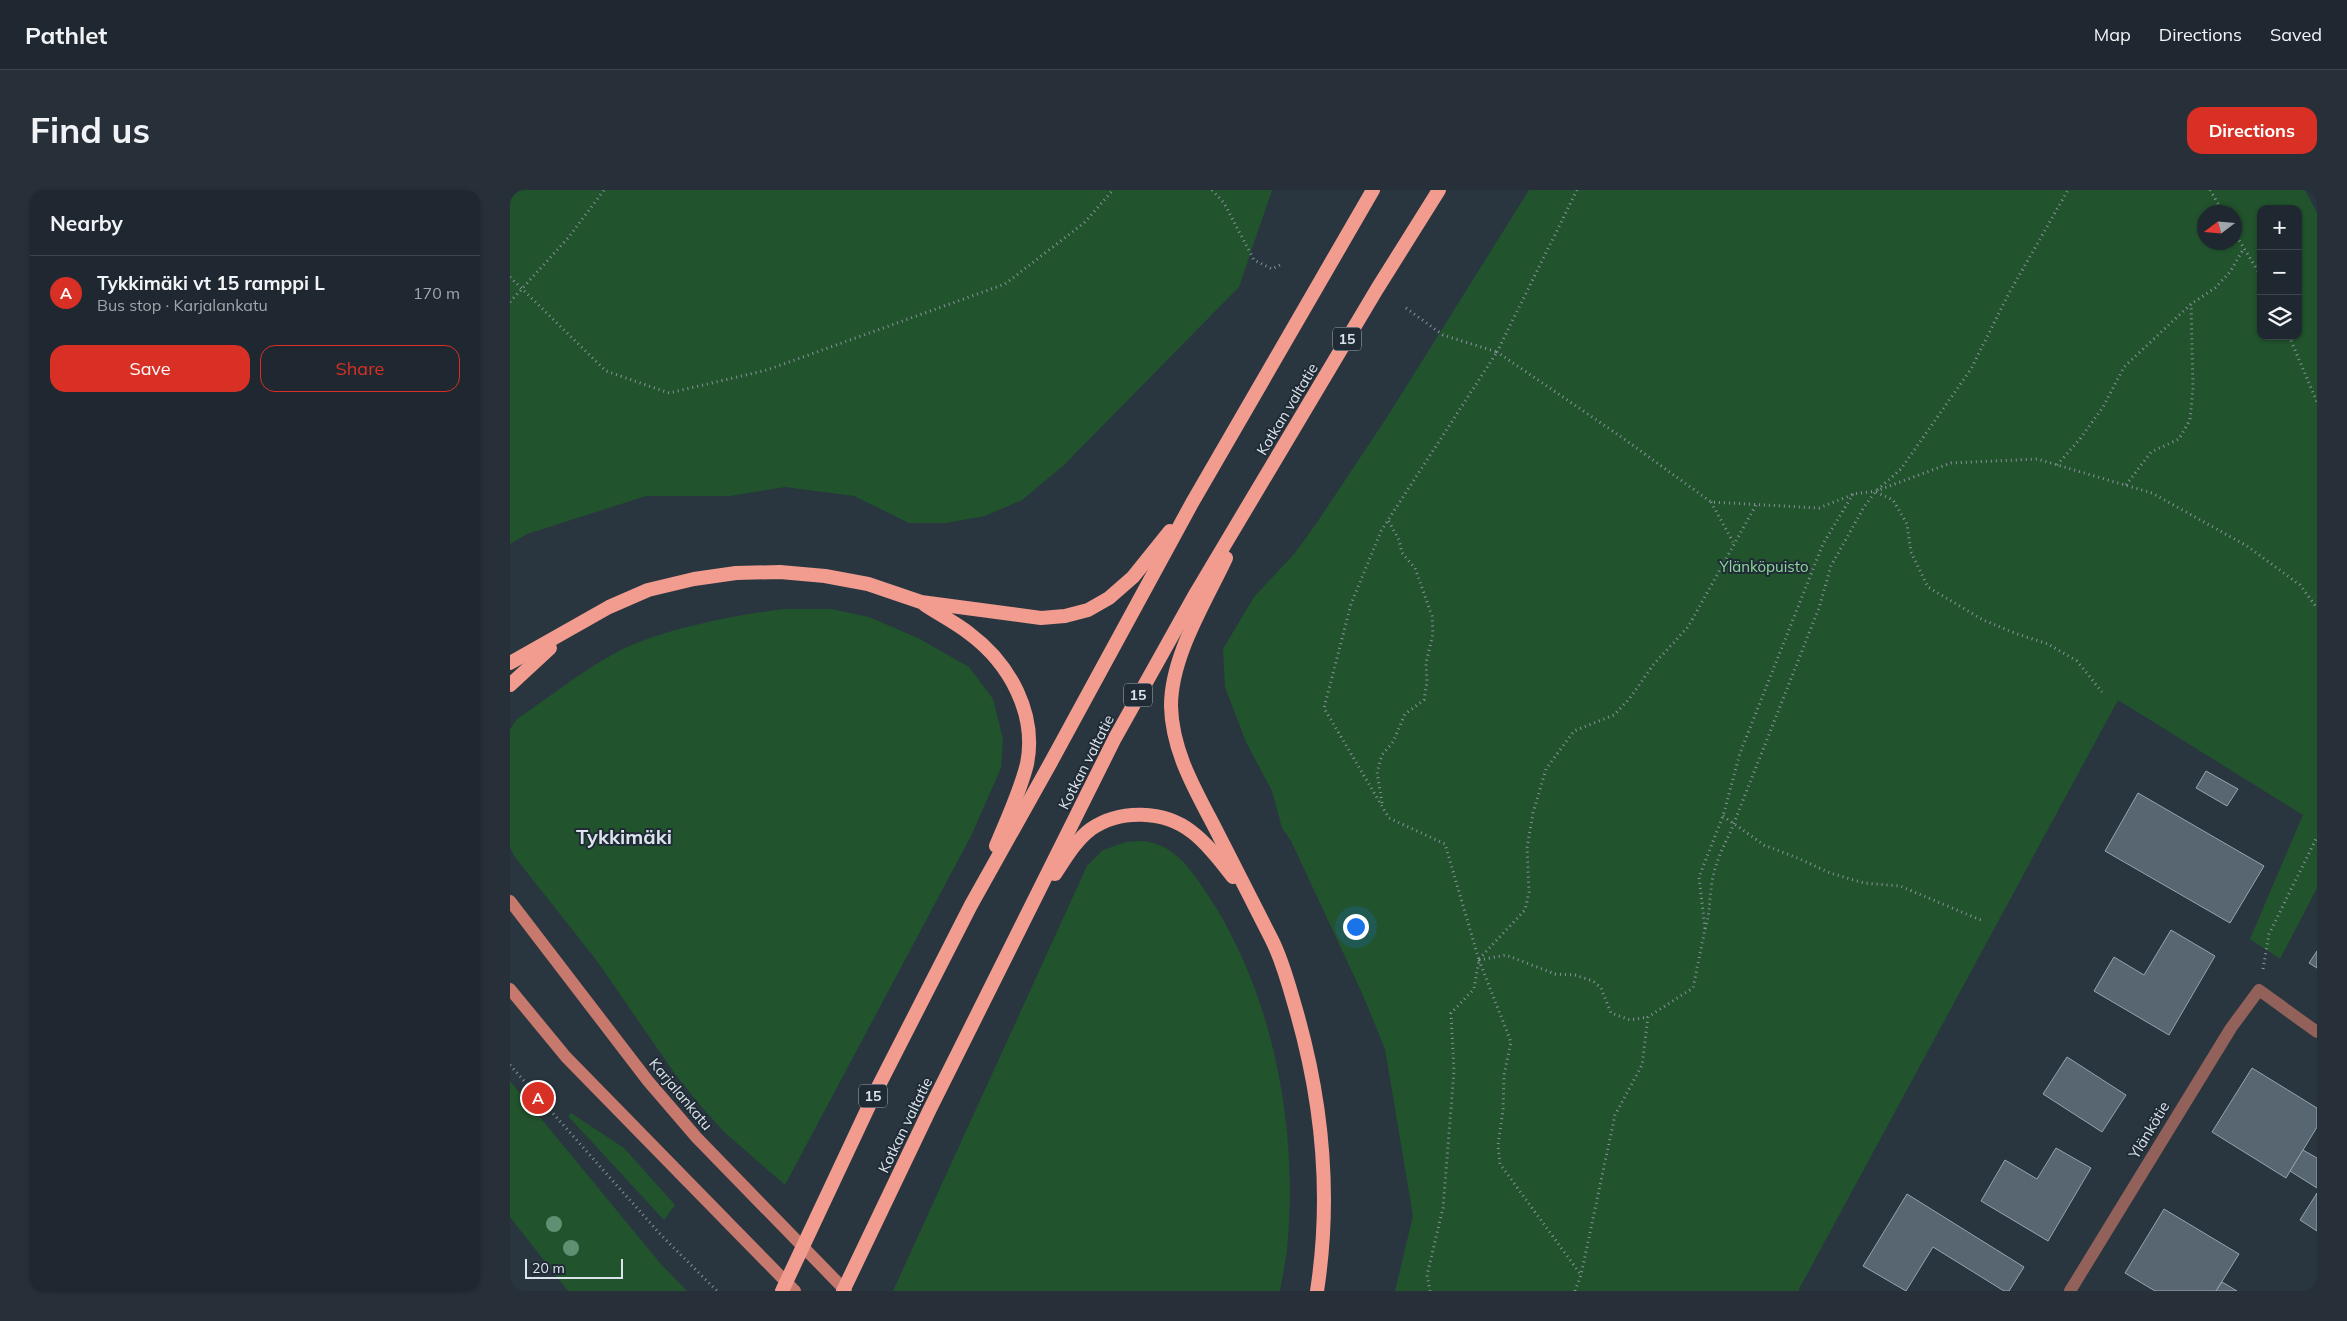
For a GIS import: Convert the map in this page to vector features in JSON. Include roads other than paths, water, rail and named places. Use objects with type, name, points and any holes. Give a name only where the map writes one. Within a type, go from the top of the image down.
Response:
[{"type":"highway","name":"Kotkan valtatie","points":[[782,1291],[875,1093],[971,905],[1047,771],[1192,503],[1326,267],[1373,190]]},
{"type":"highway","name":"Kotkan valtatie","points":[[845,1291],[930,1109],[1138,696],[1257,490],[1377,289],[1439,190]]},
{"type":"highway","points":[[1257,490],[1182,652],[1173,678],[1171,707],[1174,734],[1184,767],[1274,943],[1301,1026],[1313,1086],[1325,1184],[1324,1240],[1316,1291]]},
{"type":"highway","points":[[510,663],[609,607],[648,590],[694,579],[736,573],[780,572],[825,576],[868,584],[920,602],[1041,618],[1065,616],[1088,610],[1109,598],[1133,577],[1192,503]]},
{"type":"highway","points":[[920,602],[971,634],[995,658],[1015,684],[1024,708],[1029,737],[1027,763],[1018,793],[971,905]]},
{"type":"highway","points":[[510,686],[573,628]]},
{"type":"highway","points":[[1031,907],[1076,845],[1090,830],[1110,819],[1130,815],[1153,816],[1191,831],[1209,848],[1248,894]]},
{"type":"main road","name":"Karjalankatu","points":[[510,901],[648,1081],[697,1138],[845,1291]]},
{"type":"main road","points":[[510,989],[566,1057],[795,1291]]},
{"type":"street","name":"Ylänkötie","points":[[2070,1291],[2231,1028],[2260,990],[2317,1032]]},
{"type":"place","name":"Tykkimäki vt 15 ramppi L","points":[[538,1098]]},
{"type":"district","name":"Tykkimäki","points":[[624,836]]},
{"type":"park label","name":"Ylänköpuisto","points":[[1764,566]]}]
